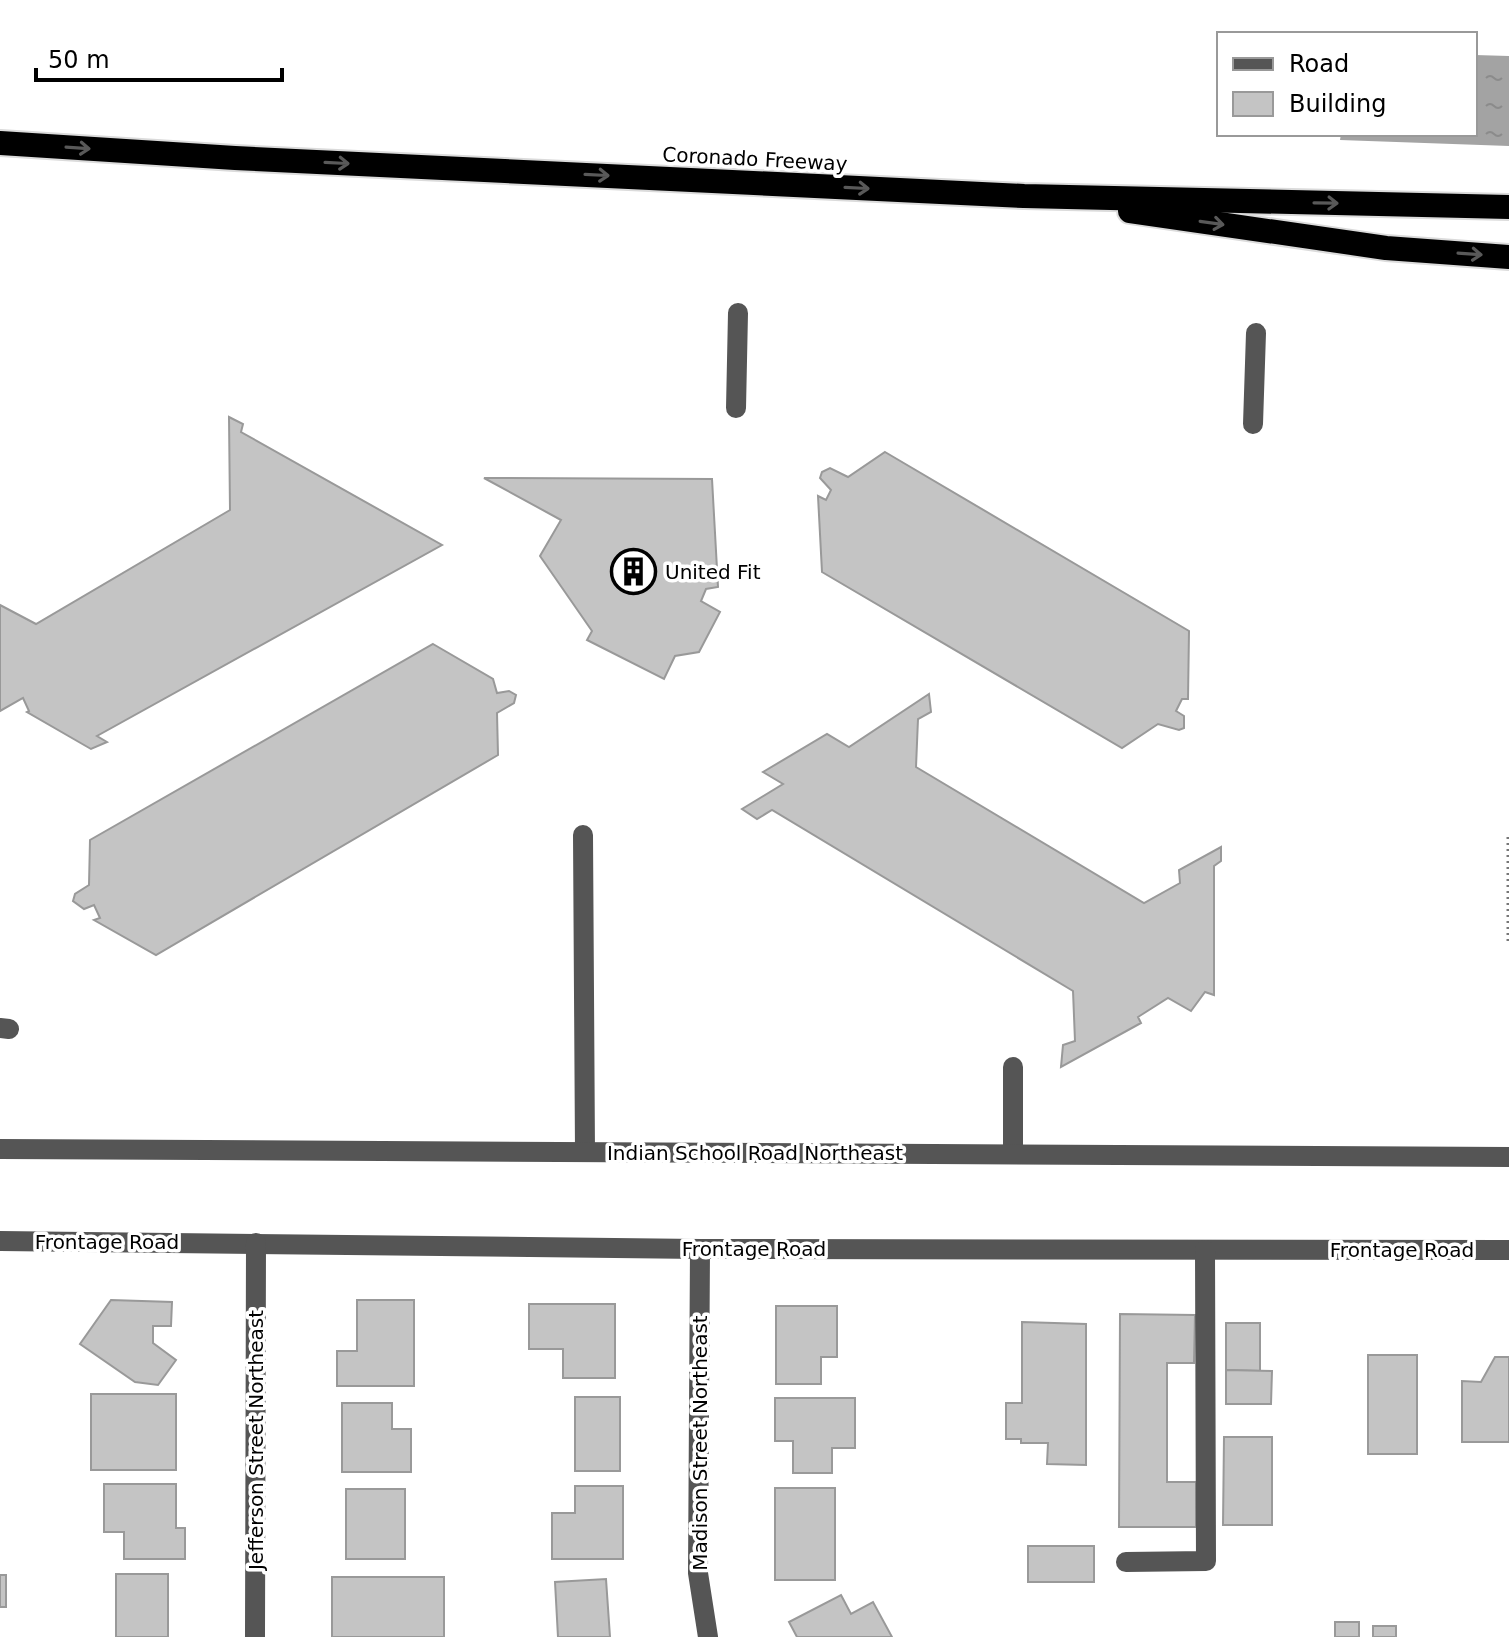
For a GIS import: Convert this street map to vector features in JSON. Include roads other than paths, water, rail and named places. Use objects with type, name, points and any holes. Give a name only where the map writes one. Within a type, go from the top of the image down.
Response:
[{"type":"highway","name":"Coronado Freeway","points":[[0,143],[235,158],[1024,196],[1509,207]]},
{"type":"highway","points":[[1024,196],[1386,248],[1509,257]]},
{"type":"street","points":[[736,408],[738,313]]},
{"type":"street","points":[[1253,424],[1256,333]]},
{"type":"street","points":[[583,835],[585,1152]]},
{"type":"street","points":[[1013,1067],[1013,1154]]},
{"type":"street","name":"Indian School Road Northeast","points":[[0,1149],[1509,1157]]},
{"type":"street","name":"Frontage Road","points":[[0,1241],[700,1249],[1509,1250]]},
{"type":"street","name":"Jefferson Street Northeast","points":[[255,1637],[256,1243]]},
{"type":"street","name":"Madison Street Northeast","points":[[700,1249],[698,1573],[708,1637]]},
{"type":"street","points":[[1126,1562],[1206,1561],[1205,1250]]},
{"type":"water","points":[[1477,55],[1509,56],[1509,146],[1340,140],[1341,136],[1477,136]]},
{"type":"place","name":"United Fit","points":[[634,572]]}]
